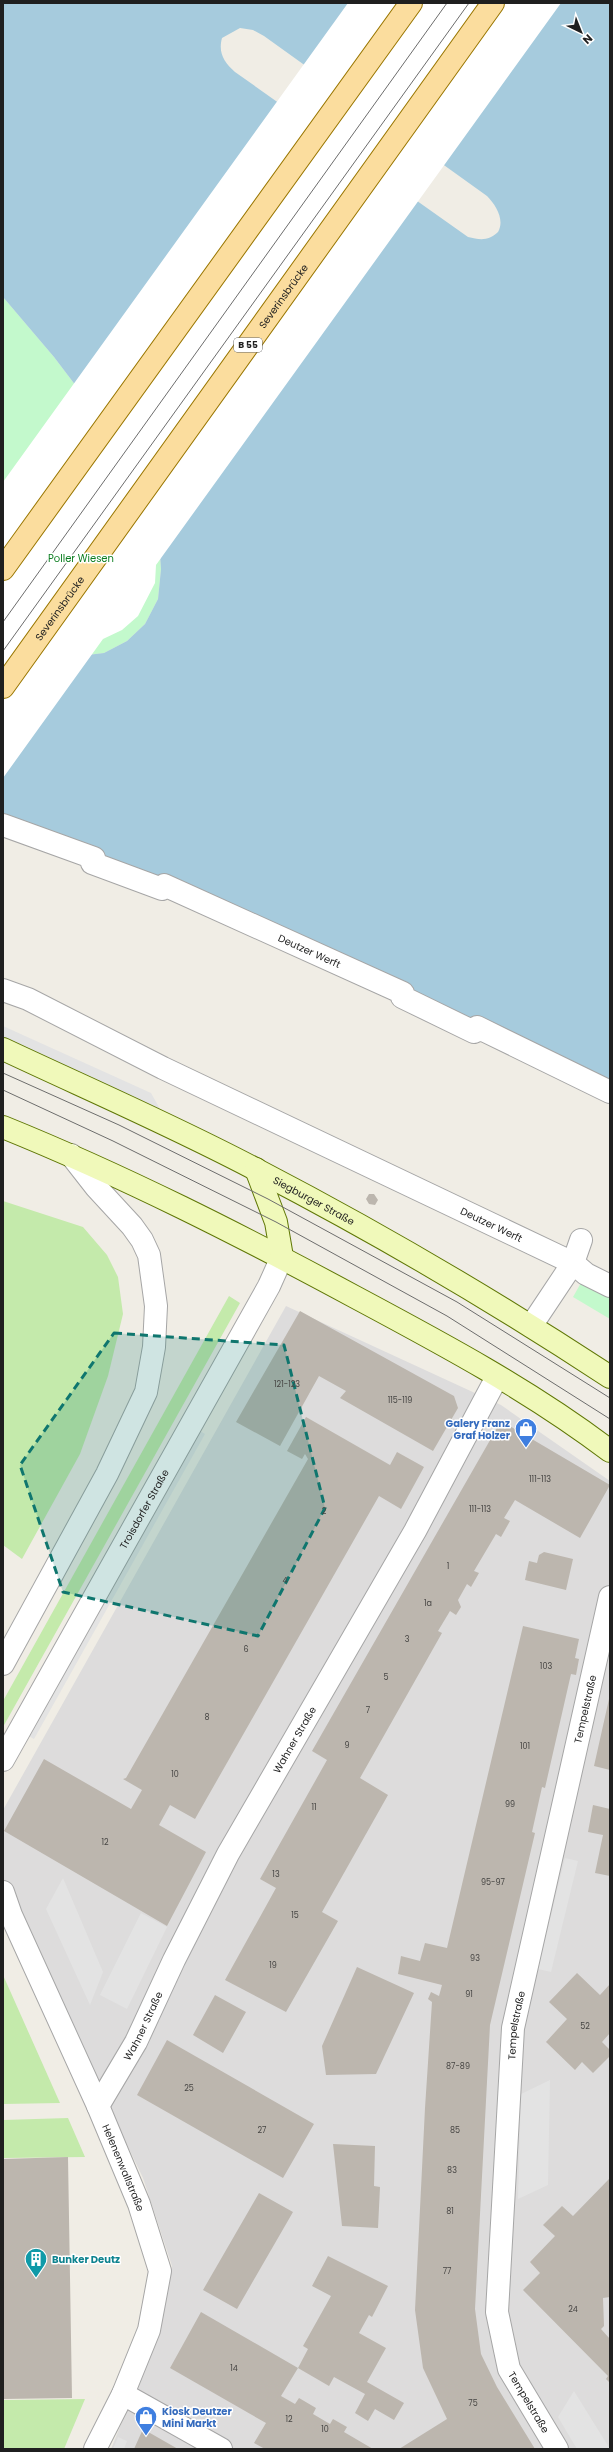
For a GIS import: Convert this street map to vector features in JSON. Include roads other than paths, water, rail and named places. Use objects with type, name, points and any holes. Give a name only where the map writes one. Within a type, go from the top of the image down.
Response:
[{"type":"main road","points":[[3,569],[410,3]]},
{"type":"main road","name":"Severinsbrücke","points":[[3,687],[493,3]]},
{"type":"main road","name":"Siegburger Straße","points":[[3,1049],[256,1169],[423,1262],[531,1326],[610,1377]]},
{"type":"main road","points":[[3,1127],[71,1155],[188,1208],[282,1257],[443,1344],[570,1421],[610,1451]]},
{"type":"main road","points":[[256,1169],[276,1222],[282,1257]]},
{"type":"street","name":"Deutzer Werft","points":[[3,825],[94,858],[92,863],[162,889],[164,885],[403,993],[402,997],[474,1032],[477,1027],[610,1092]]},
{"type":"street","name":"Deutzer Werft","points":[[3,990],[28,999],[164,1068],[573,1263],[586,1274],[610,1286]]},
{"type":"street","points":[[3,1664],[107,1474],[146,1392],[154,1347],[156,1306],[146,1250],[128,1220],[96,1187],[71,1155]]},
{"type":"street","points":[[531,1326],[573,1263],[581,1240]]},
{"type":"street","name":"Troisdorfer Straße","points":[[3,1760],[269,1286],[282,1257]]},
{"type":"street","name":"Wahner Straße","points":[[98,2106],[136,2042],[174,1960],[228,1854],[415,1531],[497,1376]]},
{"type":"street","name":"Tempelstraße","points":[[557,2449],[509,2369],[497,2312],[512,2044],[514,2028],[610,1597]]},
{"type":"street","name":"Helenenwallstraße","points":[[3,1892],[11,1915],[98,2106],[139,2204],[160,2271],[149,2330],[123,2394],[95,2449]]},
{"type":"street","points":[[123,2394],[221,2449]]},
{"type":"water","points":[[3,3],[610,3],[610,1092],[3,825],[3,616],[79,656],[104,653],[127,641],[145,624],[158,599],[161,569],[159,541],[92,407],[54,357],[3,297]],"holes":[[[240,28],[253,30],[264,36],[487,196],[494,204],[500,218],[500,227],[498,232],[495,235],[484,239],[468,237],[235,72],[225,61],[221,53],[222,38]]]},
{"type":"tram line","points":[[3,622],[447,3]]},
{"type":"tram line","points":[[3,651],[469,3]]},
{"type":"tram line","points":[[3,1073],[119,1125],[268,1199],[457,1302],[610,1398]]},
{"type":"tram line","points":[[3,1090],[113,1141],[276,1222],[447,1316],[610,1419]]},
{"type":"place","name":"Galery Franz Graf Holzer","points":[[526,1448]]},
{"type":"place","name":"Bunker Deutz","points":[[36,2278]]},
{"type":"place","name":"Kiosk Deutzer Mini Markt","points":[[146,2436]]},
{"type":"park label","name":"Poller Wiesen","points":[[81,558]]}]
